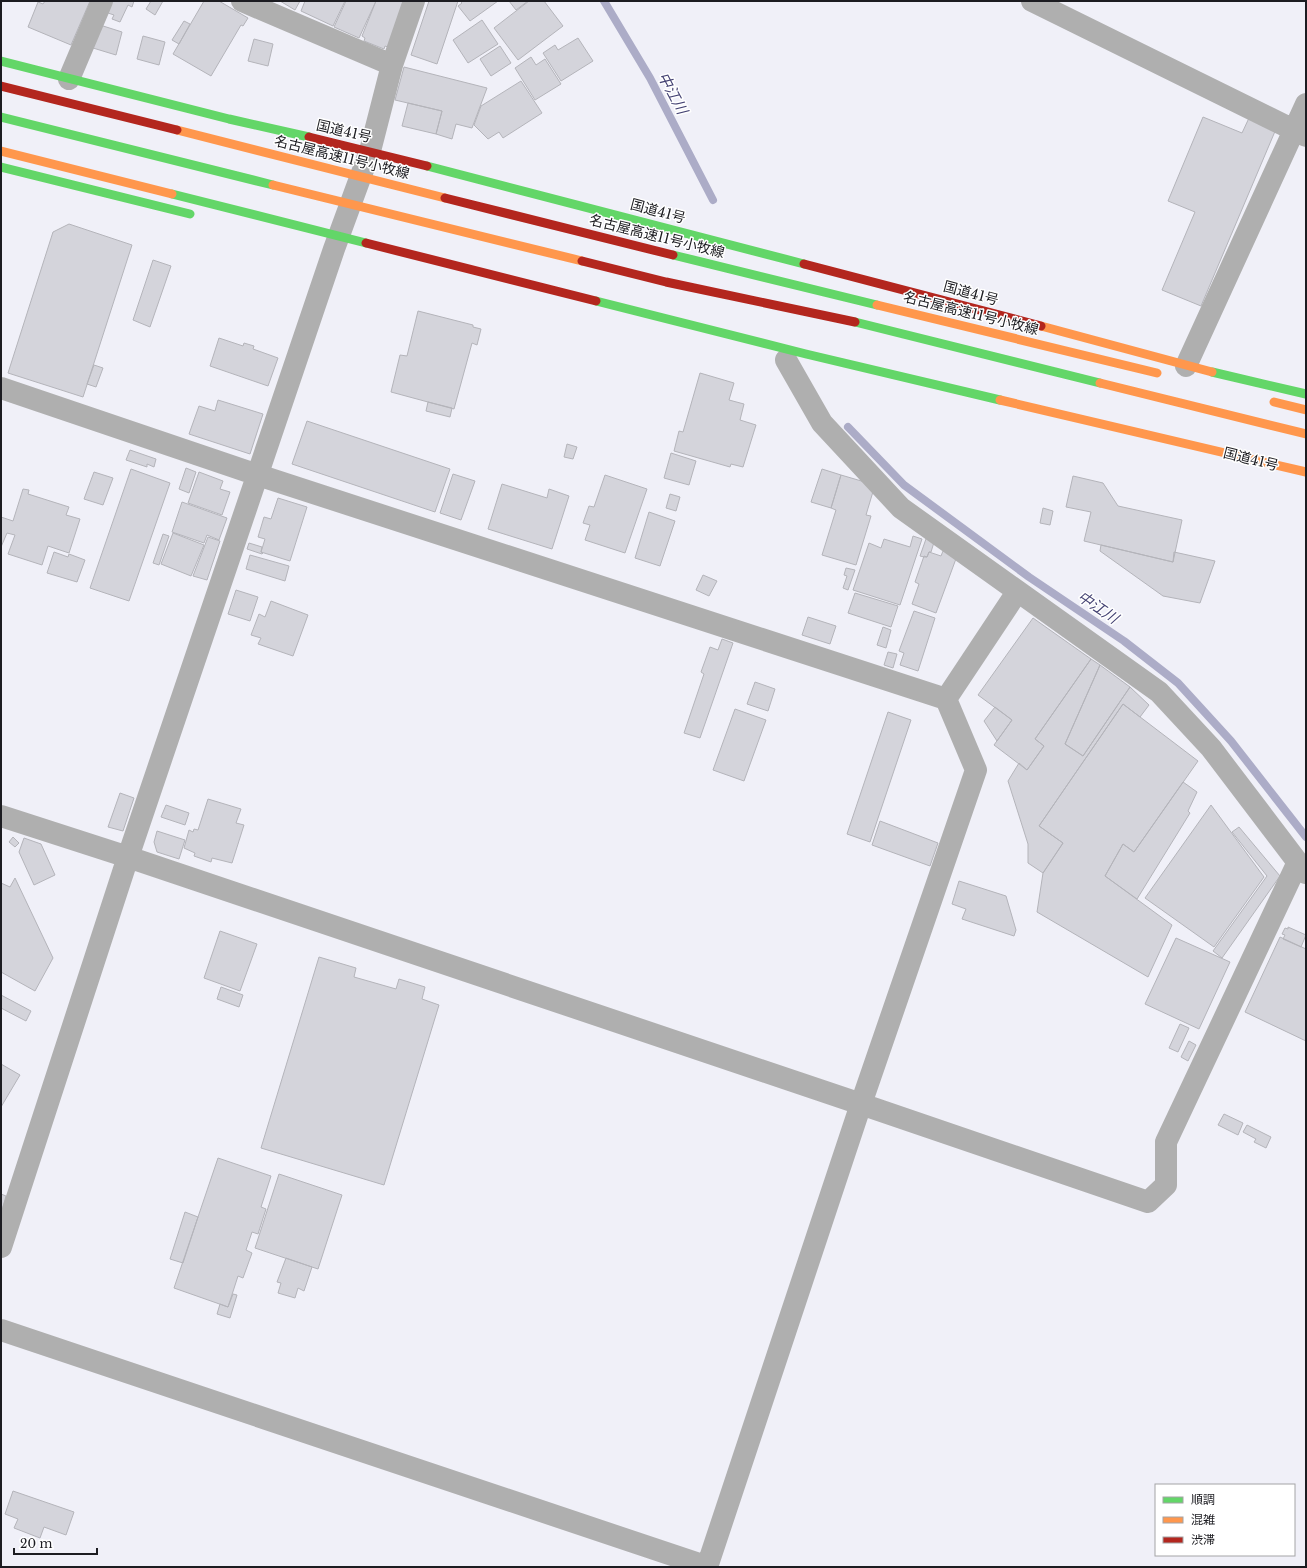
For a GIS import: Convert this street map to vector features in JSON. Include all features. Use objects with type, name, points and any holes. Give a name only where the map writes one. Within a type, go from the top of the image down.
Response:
[{"type":"highway","name":"国道41号","points":[[1,61],[229,119],[370,151],[921,294],[1176,371],[1306,394]]},
{"type":"highway","name":"名古屋高速11号小牧線","points":[[1,86],[653,250],[1176,371]]},
{"type":"highway","points":[[1,117],[666,282],[833,317],[1306,434]]},
{"type":"highway","points":[[1,151],[806,354],[1306,472]]},
{"type":"highway","points":[[1,168],[196,216]]},
{"type":"highway","points":[[906,386],[910,384],[1306,478]]},
{"type":"highway","points":[[1268,401],[1306,410]]},
{"type":"street","points":[[69,79],[102,1]]},
{"type":"street","points":[[242,1],[392,65]]},
{"type":"street","points":[[1,1247],[128,857],[334,249],[370,151],[392,65],[414,1]]},
{"type":"street","points":[[1032,1],[1300,133]]},
{"type":"street","points":[[1176,371],[1300,133],[1306,104]]},
{"type":"street","points":[[1,816],[128,857],[1148,1202],[1166,1185],[1166,1142],[1302,867],[1211,748],[1158,692],[901,508],[822,423],[789,360]]},
{"type":"street","points":[[1,388],[258,474],[946,699],[976,770],[861,1104],[707,1567],[1,1330]]},
{"type":"street","points":[[946,699],[1017,592]]},
{"type":"building","points":[[45,1],[90,1],[71,45],[28,27],[38,2],[43,4]]},
{"type":"building","points":[[110,1],[134,1],[132,7],[128,5],[120,22],[112,19],[114,15],[105,12]]},
{"type":"building","points":[[151,1],[163,1],[155,15],[146,9]]},
{"type":"building","points":[[204,1],[219,1],[248,18],[243,26],[241,25],[211,76],[173,54]]},
{"type":"building","points":[[280,1],[300,1],[295,10]]},
{"type":"building","points":[[305,1],[345,1],[333,26],[301,11]]},
{"type":"building","points":[[346,1],[376,1],[359,38],[334,27]]},
{"type":"building","points":[[376,1],[404,1],[388,47],[385,46],[384,49],[364,41],[365,38],[362,36]]},
{"type":"building","points":[[429,1],[458,1],[437,64],[411,55]]},
{"type":"building","points":[[460,1],[498,1],[470,21],[458,6],[462,3]]},
{"type":"building","points":[[509,1],[528,1],[516,10]]},
{"type":"building","points":[[529,1],[544,1],[563,26],[518,60],[494,28]]},
{"type":"building","points":[[482,20],[498,44],[468,63],[453,40]]},
{"type":"building","points":[[184,21],[190,24],[179,44],[172,40]]},
{"type":"building","points":[[100,25],[122,32],[116,55],[93,48]]},
{"type":"building","points":[[143,36],[165,42],[159,65],[137,59]]},
{"type":"building","points":[[578,38],[593,61],[561,81],[543,53],[555,45],[558,50]]},
{"type":"building","points":[[254,39],[273,44],[268,66],[248,61]]},
{"type":"building","points":[[500,46],[511,63],[491,76],[480,59]]},
{"type":"building","points":[[531,57],[536,65],[545,59],[561,84],[535,100],[515,68]]},
{"type":"building","points":[[404,67],[487,88],[472,128],[456,124],[452,139],[436,134],[442,111],[395,100]]},
{"type":"building","points":[[521,81],[542,113],[503,138],[499,132],[488,139],[474,125],[481,106]]},
{"type":"building","points":[[408,103],[442,111],[436,134],[402,126]]},
{"type":"building","points":[[1203,117],[1242,133],[1249,118],[1276,129],[1201,306],[1162,290],[1195,212],[1168,201]]},
{"type":"building","points":[[69,224],[132,245],[83,397],[8,373],[53,232]]},
{"type":"building","points":[[153,260],[171,266],[150,327],[133,320]]},
{"type":"building","points":[[418,311],[473,325],[473,327],[481,329],[477,345],[472,343],[454,409],[391,392],[400,355],[407,356]]},
{"type":"building","points":[[219,338],[243,346],[244,343],[254,346],[253,349],[278,358],[268,386],[210,366]]},
{"type":"building","points":[[94,365],[103,368],[96,387],[87,384]]},
{"type":"building","points":[[700,373],[734,383],[729,400],[744,404],[740,420],[756,425],[743,467],[731,464],[730,467],[674,451],[679,431],[683,432]]},
{"type":"building","points":[[218,400],[263,414],[250,454],[189,434],[199,406],[215,411]]},
{"type":"building","points":[[428,402],[452,408],[450,417],[426,411]]},
{"type":"building","points":[[307,421],[450,469],[435,512],[292,464]]},
{"type":"building","points":[[567,444],[577,447],[573,459],[564,457]]},
{"type":"building","points":[[130,450],[156,459],[154,467],[147,464],[147,467],[126,460]]},
{"type":"building","points":[[671,453],[696,461],[689,485],[664,478]]},
{"type":"building","points":[[186,468],[196,472],[189,493],[179,489]]},
{"type":"building","points":[[131,469],[170,483],[129,601],[90,588]]},
{"type":"building","points":[[822,469],[841,475],[831,508],[811,502]]},
{"type":"building","points":[[94,472],[113,478],[103,505],[84,499]]},
{"type":"building","points":[[199,472],[223,481],[220,489],[230,492],[222,515],[188,503]]},
{"type":"building","points":[[453,474],[475,481],[461,520],[440,513]]},
{"type":"building","points":[[605,475],[647,489],[625,553],[585,540],[590,525],[583,523],[589,506],[594,507]]},
{"type":"building","points":[[841,475],[875,485],[866,515],[871,516],[856,565],[822,555],[836,510],[831,508]]},
{"type":"building","points":[[1073,476],[1103,483],[1118,506],[1182,520],[1173,562],[1084,541],[1091,512],[1066,507]]},
{"type":"building","points":[[502,484],[547,498],[549,489],[569,496],[552,549],[488,529]]},
{"type":"building","points":[[23,489],[29,490],[28,494],[69,507],[66,515],[80,519],[69,553],[48,546],[42,565],[8,554],[15,535],[7,533],[1,547],[1,517],[13,521]]},
{"type":"building","points":[[670,494],[680,497],[676,511],[666,508]]},
{"type":"building","points":[[278,498],[307,507],[290,561],[261,552],[265,539],[258,537],[264,517],[271,519]]},
{"type":"building","points":[[182,502],[227,518],[219,540],[207,535],[204,543],[172,532]]},
{"type":"building","points":[[1043,508],[1053,511],[1050,525],[1040,523]]},
{"type":"building","points":[[649,512],[675,521],[660,566],[635,558]]},
{"type":"building","points":[[173,533],[204,545],[191,576],[161,564]]},
{"type":"building","points":[[163,534],[169,536],[159,565],[153,563]]},
{"type":"building","points":[[913,536],[922,539],[900,605],[853,590],[869,543],[881,548],[884,539],[910,547]]},
{"type":"building","points":[[927,536],[935,539],[931,552],[929,552],[927,557],[924,557],[920,556]]},
{"type":"building","points":[[208,537],[220,541],[207,580],[193,576]]},
{"type":"building","points":[[249,543],[262,547],[261,552],[263,553],[262,554],[247,549]]},
{"type":"building","points":[[1101,545],[1173,562],[1174,552],[1215,561],[1200,603],[1163,596],[1100,551]]},
{"type":"building","points":[[943,551],[957,556],[936,613],[912,604],[919,584],[915,582],[924,556],[927,557],[929,552],[941,556]]},
{"type":"building","points":[[54,552],[68,557],[69,554],[85,560],[77,582],[47,573]]},
{"type":"building","points":[[250,555],[289,566],[285,581],[246,569]]},
{"type":"building","points":[[846,568],[855,570],[848,590],[843,588],[847,576],[844,575]]},
{"type":"building","points":[[703,575],[717,581],[709,596],[696,590]]},
{"type":"building","points":[[236,590],[258,597],[250,621],[228,614]]},
{"type":"building","points":[[855,593],[898,606],[891,627],[848,613]]},
{"type":"building","points":[[271,601],[308,615],[293,656],[258,644],[261,638],[251,635],[259,614],[265,617]]},
{"type":"building","points":[[914,611],[935,618],[918,671],[900,665],[904,653],[899,651]]},
{"type":"building","points":[[808,617],[836,626],[830,644],[802,635]]},
{"type":"building","points":[[1033,618],[1091,659],[1035,739],[1044,746],[1027,770],[994,745],[1012,720],[978,695]]},
{"type":"building","points":[[883,627],[891,630],[886,648],[877,645]]},
{"type":"building","points":[[722,639],[733,643],[700,738],[684,733],[704,674],[701,672],[710,647],[718,650]]},
{"type":"building","points":[[888,652],[897,654],[893,668],[884,665]]},
{"type":"building","points":[[1091,659],[1100,665],[1065,744],[1083,756],[1130,687],[1149,705],[1140,717],[1123,704],[1039,826],[1063,843],[1043,873],[1028,863],[1028,844],[1008,781],[1019,763],[1027,770],[1044,746],[1035,739]]},
{"type":"building","points":[[1100,665],[1130,687],[1083,756],[1065,744]]},
{"type":"building","points":[[755,682],[775,689],[768,711],[747,704]]},
{"type":"building","points":[[1123,704],[1198,761],[1134,852],[1123,844],[1105,876],[1172,925],[1148,977],[1037,912],[1043,873],[1063,843],[1039,826]]},
{"type":"building","points":[[995,707],[1012,720],[997,741],[984,721]]},
{"type":"building","points":[[735,709],[766,720],[744,781],[713,770]]},
{"type":"building","points":[[888,712],[911,720],[870,842],[847,834]]},
{"type":"building","points":[[1183,782],[1197,792],[1188,811],[1190,813],[1137,899],[1105,876],[1123,844],[1134,852]]},
{"type":"building","points":[[120,793],[134,798],[123,831],[108,827]]},
{"type":"building","points":[[208,799],[241,809],[236,823],[244,825],[232,863],[212,858],[211,862],[194,856],[195,853],[184,848],[189,830],[193,832],[194,829],[198,830]]},
{"type":"building","points":[[166,805],[189,813],[185,825],[161,817]]},
{"type":"building","points":[[1211,805],[1264,877],[1214,947],[1145,898]]},
{"type":"building","points":[[880,821],[938,843],[930,866],[872,845]]},
{"type":"building","points":[[1239,827],[1280,876],[1222,958],[1213,951],[1267,876],[1232,832]]},
{"type":"building","points":[[157,831],[185,840],[179,859],[157,852],[154,842]]},
{"type":"building","points":[[13,837],[19,843],[15,847],[9,842]]},
{"type":"building","points":[[24,838],[41,844],[55,875],[34,885],[19,852]]},
{"type":"building","points":[[15,878],[53,958],[35,991],[1,972],[1,883],[10,887]]},
{"type":"building","points":[[959,881],[1006,896],[1016,930],[1014,936],[962,919],[966,909],[952,904]]},
{"type":"building","points":[[1288,927],[1306,935],[1301,947],[1283,939],[1285,935],[1282,934],[1285,928],[1288,929]]},
{"type":"building","points":[[220,931],[257,944],[240,991],[204,978]]},
{"type":"building","points":[[1280,937],[1306,949],[1306,1041],[1245,1012]]},
{"type":"building","points":[[1176,938],[1230,962],[1199,1029],[1145,1004]]},
{"type":"building","points":[[319,957],[356,968],[354,977],[396,989],[399,979],[425,987],[422,999],[439,1005],[384,1185],[261,1148]]},
{"type":"building","points":[[221,987],[243,995],[239,1007],[217,999]]},
{"type":"building","points":[[1,995],[31,1011],[26,1021],[1,1008]]},
{"type":"building","points":[[1180,1024],[1189,1028],[1178,1052],[1169,1048]]},
{"type":"building","points":[[1189,1041],[1196,1045],[1188,1061],[1181,1057]]},
{"type":"building","points":[[1,1064],[20,1075],[1,1107]]},
{"type":"building","points":[[1224,1114],[1243,1123],[1238,1135],[1218,1125]]},
{"type":"building","points":[[1247,1125],[1271,1137],[1266,1148],[1254,1142],[1256,1139],[1243,1132]]},
{"type":"building","points":[[218,1158],[271,1176],[261,1207],[266,1209],[258,1234],[252,1232],[246,1250],[252,1253],[243,1278],[238,1276],[228,1307],[174,1288]]},
{"type":"building","points":[[279,1174],[342,1195],[318,1269],[255,1248]]},
{"type":"building","points":[[1,1194],[6,1196],[1,1214]]},
{"type":"building","points":[[185,1212],[198,1217],[183,1263],[170,1259]]},
{"type":"building","points":[[286,1258],[312,1267],[304,1291],[298,1288],[295,1298],[278,1293],[281,1283],[277,1282]]},
{"type":"building","points":[[233,1294],[237,1295],[230,1318],[217,1314],[220,1304],[228,1307]]},
{"type":"building","points":[[13,1491],[74,1512],[66,1535],[44,1527],[40,1538],[14,1528],[18,1519],[5,1514]]},
{"type":"waterway","name":"中江川","points":[[604,1],[650,78],[713,200]]},
{"type":"waterway","name":"中江川","points":[[848,427],[904,485],[1029,577],[1124,641],[1178,683],[1231,741],[1306,837]]},
{"type":"traffic: fast","points":[[1,61],[229,119],[309,137]]},
{"type":"traffic: fast","points":[[1,117],[273,185]]},
{"type":"traffic: fast","points":[[427,166],[804,264]]},
{"type":"traffic: fast","points":[[1,167],[190,214]]},
{"type":"traffic: fast","points":[[172,194],[366,243]]},
{"type":"traffic: fast","points":[[673,255],[877,305]]},
{"type":"traffic: fast","points":[[596,301],[806,354],[1000,400]]},
{"type":"traffic: fast","points":[[855,322],[1100,383]]},
{"type":"traffic: fast","points":[[1212,372],[1306,394]]},
{"type":"traffic: slow","points":[[177,130],[445,198]]},
{"type":"traffic: slow","points":[[1,151],[172,194]]},
{"type":"traffic: slow","points":[[273,185],[582,261]]},
{"type":"traffic: slow","points":[[877,305],[1157,373]]},
{"type":"traffic: slow","points":[[1041,326],[1212,372]]},
{"type":"traffic: slow","points":[[1100,383],[1306,434]]},
{"type":"traffic: slow","points":[[1000,400],[1306,472]]},
{"type":"traffic: slow","points":[[1274,402],[1306,410]]},
{"type":"traffic: jam","points":[[1,86],[177,130]]},
{"type":"traffic: jam","points":[[309,137],[427,166]]},
{"type":"traffic: jam","points":[[445,198],[673,255]]},
{"type":"traffic: jam","points":[[366,243],[596,301]]},
{"type":"traffic: jam","points":[[582,261],[666,282],[855,322]]},
{"type":"traffic: jam","points":[[804,264],[1041,326]]}]
